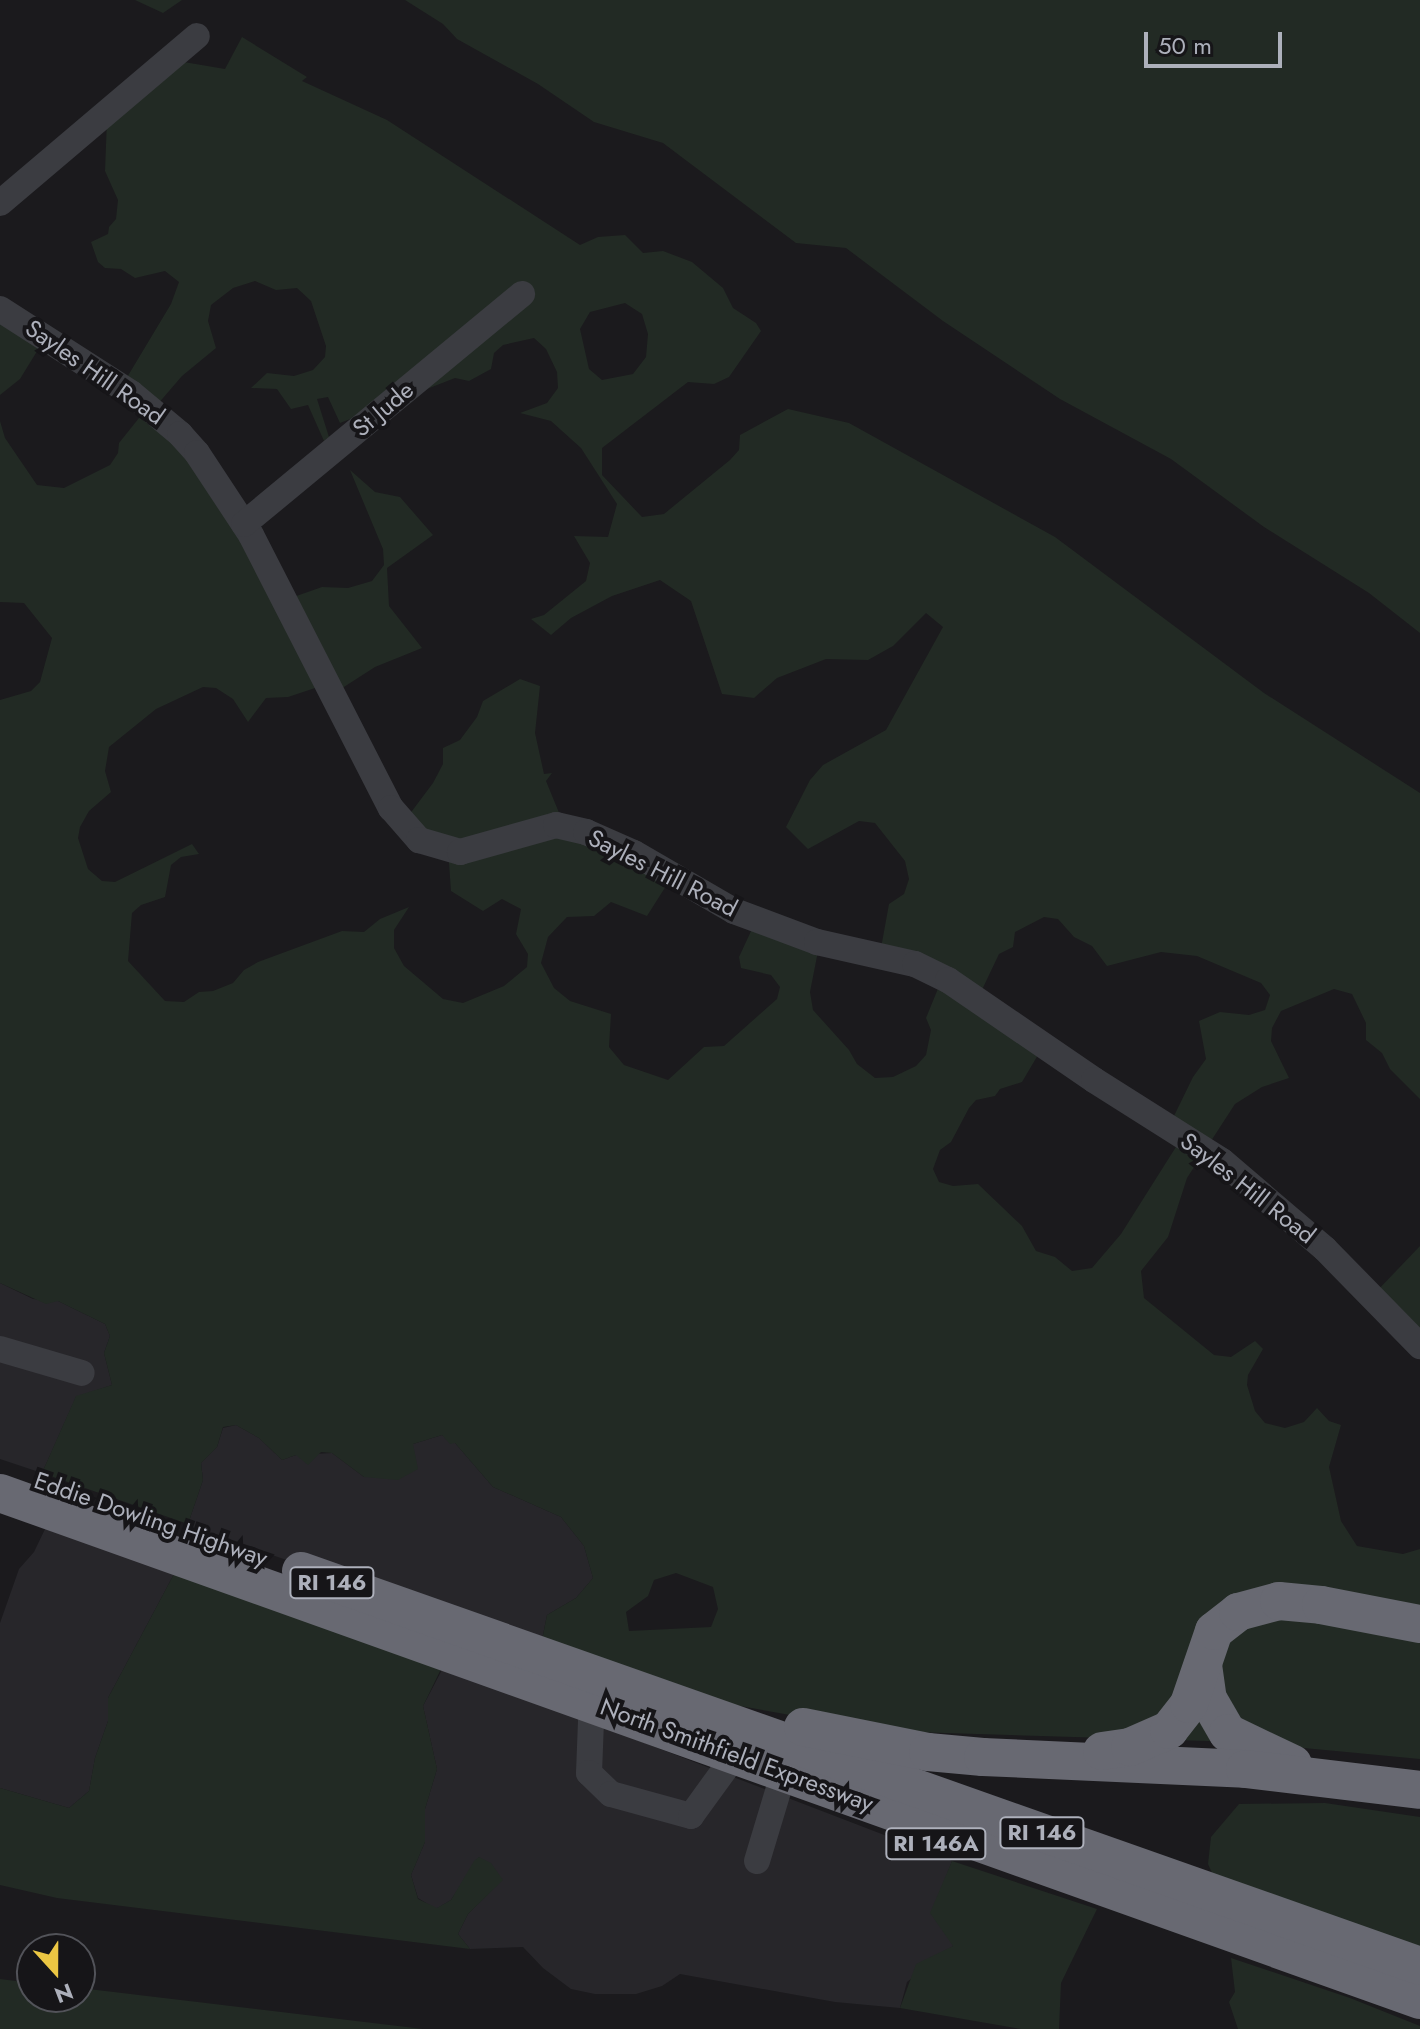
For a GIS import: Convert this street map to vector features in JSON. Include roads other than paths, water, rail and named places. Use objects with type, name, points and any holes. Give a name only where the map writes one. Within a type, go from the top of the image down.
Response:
[{"type":"highway","name":"Eddie Dowling Highway","points":[[0,1465],[665,1700]]},
{"type":"highway","name":"Eddie Dowling Highway","points":[[0,1493],[460,1656]]},
{"type":"highway","points":[[1043,1761],[1130,1747],[1169,1730],[1189,1704],[1214,1631],[1238,1612],[1258,1604],[1279,1601],[1321,1605],[1420,1624]]},
{"type":"highway","name":"North Smithfield Expressway","points":[[460,1656],[1420,2000]]},
{"type":"highway","name":"RI 146A","points":[[460,1656],[591,1721],[1420,2015]]},
{"type":"highway","points":[[1202,1662],[1213,1714],[1228,1733],[1319,1776]]},
{"type":"highway","points":[[665,1700],[928,1752],[1319,1776],[1420,1790]]},
{"type":"highway","name":"North Smithfield Expressway","points":[[665,1700],[1420,1966]]},
{"type":"street","points":[[0,203],[197,36]]},
{"type":"street","name":"St Jude","points":[[244,524],[522,294]]},
{"type":"street","name":"Sayles Hill Road","points":[[0,309],[159,414],[197,453],[244,524],[391,808],[419,840],[460,852],[556,825],[586,832],[634,853],[734,911],[817,942],[915,964],[948,980],[1094,1080],[1222,1161],[1325,1249],[1420,1346]]},
{"type":"street","points":[[0,1349],[82,1373]]},
{"type":"street","points":[[591,1721],[589,1773],[611,1794],[691,1816],[725,1769]]},
{"type":"street","points":[[757,1861],[779,1788]]}]
